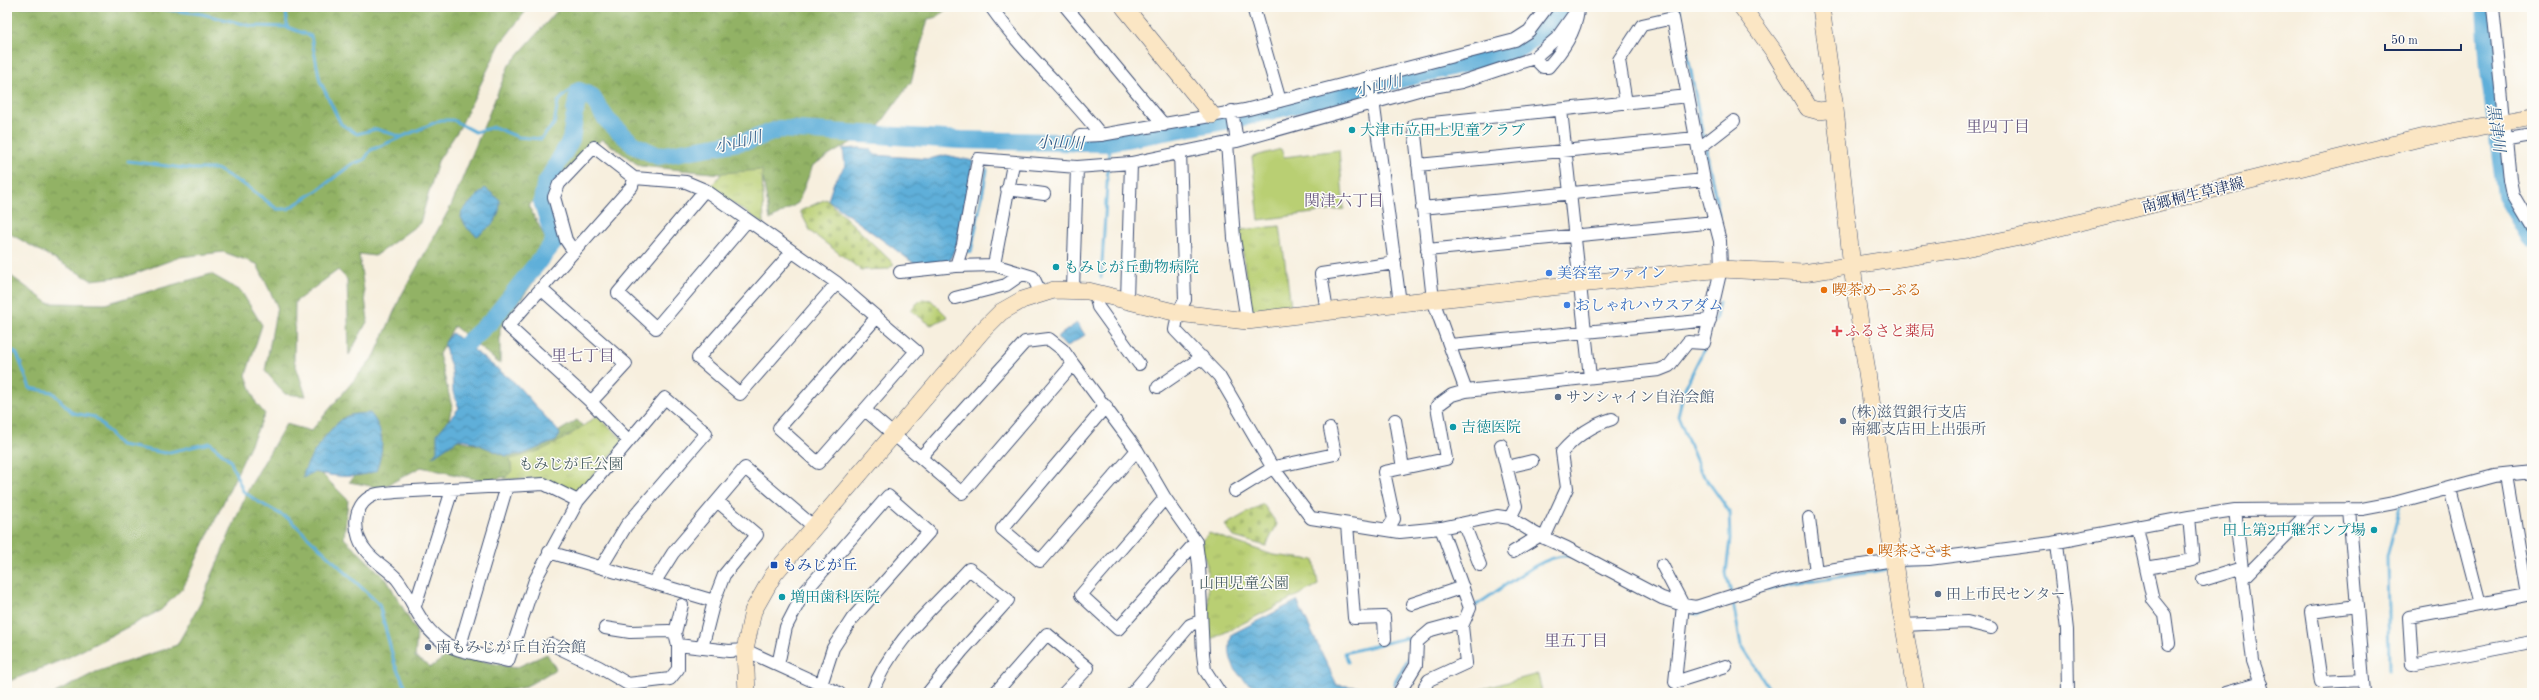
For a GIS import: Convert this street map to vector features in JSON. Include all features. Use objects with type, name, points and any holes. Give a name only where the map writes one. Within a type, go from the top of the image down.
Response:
[{"type":"street","points":[[991,7],[1025,53],[1075,103],[1101,135]]},
{"type":"street","points":[[1066,7],[1164,125]]},
{"type":"street","points":[[1124,7],[1212,115]]},
{"type":"street","points":[[1253,7],[1280,101]]},
{"type":"street","points":[[1080,136],[1101,135],[1164,125],[1280,101],[1515,40],[1529,31],[1547,7]]},
{"type":"street","points":[[1742,7],[1775,53],[1808,108],[1819,111],[1835,109]]},
{"type":"street","points":[[1821,7],[1835,109],[1852,267],[1894,560],[1916,693]]},
{"type":"street","points":[[2493,7],[2513,195],[2532,226]]},
{"type":"street","points":[[956,266],[963,244],[978,159],[1013,164],[1077,167],[1131,163],[1232,142],[1422,89],[1461,82],[1534,58],[1557,38],[1579,8]]},
{"type":"street","points":[[1387,530],[1394,519],[1384,472],[1446,459],[1437,406],[1452,396],[1466,391],[1659,370],[1669,366],[1688,342],[1704,343],[1721,269],[1720,241],[1704,180],[1670,12],[1642,25],[1619,60],[1626,103]]},
{"type":"street","points":[[1370,77],[1375,103],[1400,303]]},
{"type":"street","points":[[1466,391],[1433,300],[1414,125],[1688,96]]},
{"type":"street","points":[[1561,110],[1590,377]]},
{"type":"street","points":[[1232,111],[1234,238],[1247,322]]},
{"type":"street","name":"南郷桐生草津線","points":[[747,693],[745,650],[753,612],[774,574],[813,526],[1001,312],[1022,300],[1054,290],[1073,289],[1127,300],[1178,313],[1247,322],[1400,303],[1721,269],[1802,273],[1852,267],[2020,237],[2420,138],[2506,121],[2532,118]]},
{"type":"street","points":[[1418,166],[1566,151],[1697,143],[1734,121]]},
{"type":"street","points":[[2508,139],[2532,135]]},
{"type":"street","points":[[574,252],[566,240],[554,197],[559,184],[594,147],[634,178],[686,182],[705,190],[837,283],[878,317],[916,351],[818,463],[779,428],[878,317]]},
{"type":"street","points":[[1180,152],[1185,300],[1178,313],[1175,330],[1219,376],[1274,467],[1311,518],[1400,532],[1441,528],[1497,516],[1510,518],[1542,537],[1567,548],[1662,598],[1683,605],[1696,607],[1782,580],[1816,572],[1894,560],[1929,559],[2056,543],[2189,517],[2235,510],[2349,509],[2394,503],[2507,475],[2532,472]]},
{"type":"street","points":[[1127,300],[1131,163]]},
{"type":"street","points":[[994,265],[1013,164]]},
{"type":"street","points":[[1073,289],[1077,167]]},
{"type":"street","points":[[628,440],[591,402],[508,326],[632,186],[634,178]]},
{"type":"street","points":[[1422,208],[1570,192],[1704,180]]},
{"type":"street","points":[[1008,189],[1044,194]]},
{"type":"street","points":[[705,190],[618,292],[656,328],[747,221]]},
{"type":"street","points":[[1427,250],[1715,222]]},
{"type":"street","points":[[792,252],[698,358],[740,394],[837,283]]},
{"type":"street","points":[[1327,312],[1321,274],[1395,263]]},
{"type":"street","points":[[900,272],[956,266],[994,265],[1033,277],[1041,294]]},
{"type":"street","points":[[955,298],[1006,285],[1022,274]]},
{"type":"street","points":[[541,289],[626,364],[591,402]]},
{"type":"street","points":[[1095,293],[1098,307],[1139,364]]},
{"type":"street","points":[[1450,345],[1584,330],[1710,320]]},
{"type":"street","points":[[922,457],[1025,342],[1049,339],[1063,350],[1072,364],[1106,406],[1137,450],[1165,498],[1196,542],[1199,565],[1200,621],[1205,670],[1220,693]]},
{"type":"street","points":[[1158,387],[1202,357]]},
{"type":"street","points":[[865,410],[922,457],[962,493],[1072,364]]},
{"type":"street","points":[[578,501],[544,484],[395,492],[374,495],[358,512],[356,532],[359,542],[368,554],[396,579],[424,626],[447,644],[508,661],[535,580],[578,501],[665,398],[706,433],[626,526],[602,566]]},
{"type":"street","points":[[1106,406],[1002,529],[1040,561],[1137,450]]},
{"type":"street","points":[[1513,552],[1542,537],[1567,488],[1562,452],[1572,440],[1596,424],[1612,419]]},
{"type":"street","points":[[1395,420],[1403,468]]},
{"type":"street","points":[[1235,491],[1274,467],[1335,454],[1330,429]]},
{"type":"street","points":[[1501,445],[1516,506],[1510,518]]},
{"type":"street","points":[[1507,467],[1532,461]]},
{"type":"street","points":[[654,583],[673,553],[745,468],[813,526]]},
{"type":"street","points":[[2507,475],[2529,594],[2409,617],[2412,665],[2532,642]]},
{"type":"street","points":[[459,648],[507,486]]},
{"type":"street","points":[[2450,489],[2480,604]]},
{"type":"street","points":[[414,609],[452,490]]},
{"type":"street","points":[[778,665],[786,628],[804,594],[888,496],[929,532],[852,619],[833,648],[821,685]]},
{"type":"street","points":[[1165,498],[1081,594],[1118,629],[1196,542]]},
{"type":"street","points":[[702,648],[714,601],[724,575],[757,535],[717,501]]},
{"type":"street","points":[[2349,509],[2364,693]]},
{"type":"street","points":[[2226,693],[2262,688],[2253,661],[2235,510]]},
{"type":"street","points":[[2203,580],[2242,574],[2311,510]]},
{"type":"street","points":[[2146,568],[2193,560],[2189,517]]},
{"type":"street","points":[[1809,518],[1816,572]]},
{"type":"street","points":[[1347,524],[1354,618],[1384,617],[1385,639]]},
{"type":"street","points":[[1464,524],[1480,565]]},
{"type":"street","points":[[2137,527],[2153,600],[2166,615],[2169,644]]},
{"type":"street","points":[[1427,693],[1425,686],[1429,680],[1466,663],[1462,626],[1470,608],[1441,528]]},
{"type":"street","points":[[2056,543],[2067,630],[2068,693]]},
{"type":"street","points":[[549,552],[602,566],[714,601]]},
{"type":"street","points":[[1662,565],[1683,605],[1675,687],[1726,666]]},
{"type":"street","points":[[872,693],[886,661],[969,569],[1008,600],[962,651],[928,693]]},
{"type":"street","points":[[1412,604],[1463,587]]},
{"type":"street","points":[[551,644],[599,667],[617,679],[635,685],[670,679],[675,674],[680,661],[677,639],[682,605]]},
{"type":"street","points":[[2357,606],[2311,612],[2321,682],[2363,680]]},
{"type":"street","points":[[1137,691],[1190,625],[1200,621]]},
{"type":"street","points":[[1399,693],[1416,665],[1417,642],[1431,630],[1464,621]]},
{"type":"street","points":[[1904,625],[1967,622],[1991,628]]},
{"type":"street","points":[[605,628],[630,632],[669,631],[677,639],[702,648],[729,651],[745,650],[839,693]]},
{"type":"street","points":[[995,693],[1047,634],[1088,668],[1064,693]]},
{"type":"green space","points":[[7,7],[529,7],[500,44],[459,129],[438,161],[420,223],[375,256],[359,254],[368,320],[349,355],[347,279],[338,270],[295,302],[294,360],[306,396],[285,394],[265,371],[277,306],[257,264],[223,252],[180,257],[128,276],[91,280],[7,232]]},
{"type":"green space","points":[[563,7],[949,7],[937,17],[928,19],[911,82],[879,126],[813,165],[798,203],[770,220],[763,178],[640,166],[602,139],[528,205],[547,241],[548,262],[500,328],[500,364],[454,326],[439,354],[452,407],[444,437],[509,451],[548,438],[577,420],[593,436],[553,468],[484,481],[421,467],[382,488],[349,482],[370,460],[312,464],[348,500],[344,538],[387,580],[417,633],[415,657],[431,667],[449,654],[515,668],[547,654],[556,669],[524,687],[500,691],[481,692],[439,693],[405,692],[395,690],[390,693],[55,693],[96,672],[177,645],[200,604],[249,488],[286,424],[311,431],[375,355],[401,296],[451,206],[509,65],[556,12]]},
{"type":"green space","points":[[1281,149],[1284,157],[1339,150],[1344,209],[1259,220],[1252,157]]},
{"type":"green space","points":[[762,170],[764,224],[710,188],[722,173]]},
{"type":"green space","points":[[826,199],[894,264],[888,269],[861,270],[811,232],[800,211]]},
{"type":"green space","points":[[1280,226],[1291,306],[1250,310],[1240,230]]},
{"type":"green space","points":[[7,273],[48,303],[105,304],[211,274],[241,291],[262,325],[246,375],[256,403],[265,414],[183,588],[161,610],[67,658],[7,682]]},
{"type":"green space","points":[[922,299],[931,300],[948,317],[931,325],[910,310]]},
{"type":"green space","name":"もみじが丘公園","points":[[597,416],[624,440],[576,495],[545,479],[504,479],[512,471],[510,459],[524,456],[546,448],[576,431]]},
{"type":"green space","points":[[1263,504],[1277,524],[1266,546],[1234,537],[1225,525]]},
{"type":"green space","name":"山田児童公園","points":[[1209,533],[1273,555],[1314,560],[1318,585],[1210,640],[1207,566],[1200,542]]},
{"type":"green space","points":[[1538,674],[1542,693],[1467,693]]},
{"type":"water","points":[[843,149],[870,149],[875,155],[928,159],[946,155],[973,161],[957,244],[949,262],[915,264],[828,200],[834,182],[845,166]]},
{"type":"water","points":[[485,188],[500,200],[500,207],[497,217],[491,225],[477,236],[467,228],[461,217],[462,211]]},
{"type":"water","points":[[1077,323],[1085,335],[1066,347],[1057,337]]},
{"type":"water","points":[[452,333],[515,383],[559,432],[560,435],[556,441],[523,454],[506,456],[468,440],[459,439],[432,457],[437,451],[437,434],[459,408],[453,392],[452,371],[444,344]]},
{"type":"water","points":[[370,413],[381,434],[382,441],[381,456],[376,471],[368,474],[353,476],[330,475],[314,472],[303,478],[304,471],[313,454],[325,437],[338,423],[349,415]]},
{"type":"water","points":[[1297,601],[1337,685],[1378,689],[1383,693],[1264,693],[1241,677],[1232,662],[1230,654],[1232,634]]},
{"type":"waterway","points":[[147,7],[202,14],[252,26],[287,27],[311,36],[320,81],[341,124],[357,134],[376,129],[399,136]]},
{"type":"waterway","points":[[286,7],[287,27]]},
{"type":"waterway","name":"小山川","points":[[575,111],[579,91],[591,96],[607,120],[634,145],[658,156],[751,140],[780,129],[961,140],[1104,143],[1236,119],[1512,52],[1540,34],[1551,22],[1561,7]]},
{"type":"waterway","points":[[1679,7],[1704,141]]},
{"type":"waterway","name":"黒津川","points":[[2485,7],[2489,71],[2506,196],[2532,241]]},
{"type":"waterway","points":[[128,161],[191,169],[217,169],[251,189],[277,209],[288,209],[318,190],[352,164],[364,160],[371,150],[441,120],[453,120],[475,132],[494,127],[518,137],[541,139],[554,124],[558,102],[569,91],[579,91]]},
{"type":"waterway","name":"小山川","points":[[465,345],[492,320],[555,241],[542,201],[545,185],[571,140],[574,119]]},
{"type":"waterway","points":[[1108,161],[1110,142]]},
{"type":"waterway","points":[[1706,148],[1719,215]]},
{"type":"waterway","points":[[1101,278],[1108,169]]},
{"type":"waterway","points":[[965,250],[971,252],[987,170]]},
{"type":"waterway","points":[[1715,321],[1719,303]]},
{"type":"waterway","points":[[7,347],[17,354],[30,388],[52,392],[73,413],[95,417],[120,445],[165,453],[210,443],[230,460],[243,491],[257,501],[289,519],[379,604],[395,665],[409,693]]},
{"type":"waterway","points":[[1705,347],[1684,390],[1678,416],[1700,470],[1729,511],[1730,539],[1726,573],[1731,593]]},
{"type":"waterway","points":[[2389,670],[2387,557],[2400,506]]},
{"type":"waterway","points":[[1473,607],[1520,575],[1547,560],[1559,556],[1571,556]]},
{"type":"waterway","points":[[1901,567],[1921,565]]},
{"type":"waterway","points":[[1769,590],[1788,585],[1889,569]]},
{"type":"waterway","points":[[1732,598],[1741,645],[1772,693]]},
{"type":"waterway","points":[[1685,612],[1698,614],[1720,605]]},
{"type":"waterway","points":[[1411,649],[1411,641],[1421,632]]},
{"type":"waterway","points":[[1348,662],[1344,653],[1406,638],[1411,641]]},
{"type":"waterway","points":[[1394,684],[1411,654]]},
{"type":"place","name":"大津市立田上児童クラブ","points":[[1352,130]]},
{"type":"place","name":"もみじが丘動物病院","points":[[1056,267]]},
{"type":"place","name":"美容室 ファイン","points":[[1549,273]]},
{"type":"place","name":"喫茶めーぷる","points":[[1824,290]]},
{"type":"place","name":"おしゃれハウスアダム","points":[[1567,305]]},
{"type":"place","name":"ふるさと薬局","points":[[1837,331]]},
{"type":"place","name":"サンシャイン自治会館","points":[[1558,397]]},
{"type":"place","name":"(株)滋賀銀行支店 南郷支店田上出張所","points":[[1843,421]]},
{"type":"place","name":"吉徳医院","points":[[1453,427]]},
{"type":"place","name":"田上第2中継ポンプ場","points":[[2374,530]]},
{"type":"place","name":"喫茶ささま","points":[[1870,551]]},
{"type":"place","name":"もみじが丘","points":[[774,565]]},
{"type":"place","name":"田上市民センター","points":[[1938,594]]},
{"type":"place","name":"増田歯科医院","points":[[782,597]]},
{"type":"place","name":"南もみじが丘自治会館","points":[[428,647]]},
{"type":"district","name":"里四丁目","points":[[1998,126]]},
{"type":"district","name":"関津六丁目","points":[[1344,200]]},
{"type":"district","name":"里七丁目","points":[[583,355]]},
{"type":"district","name":"里五丁目","points":[[1576,640]]}]
